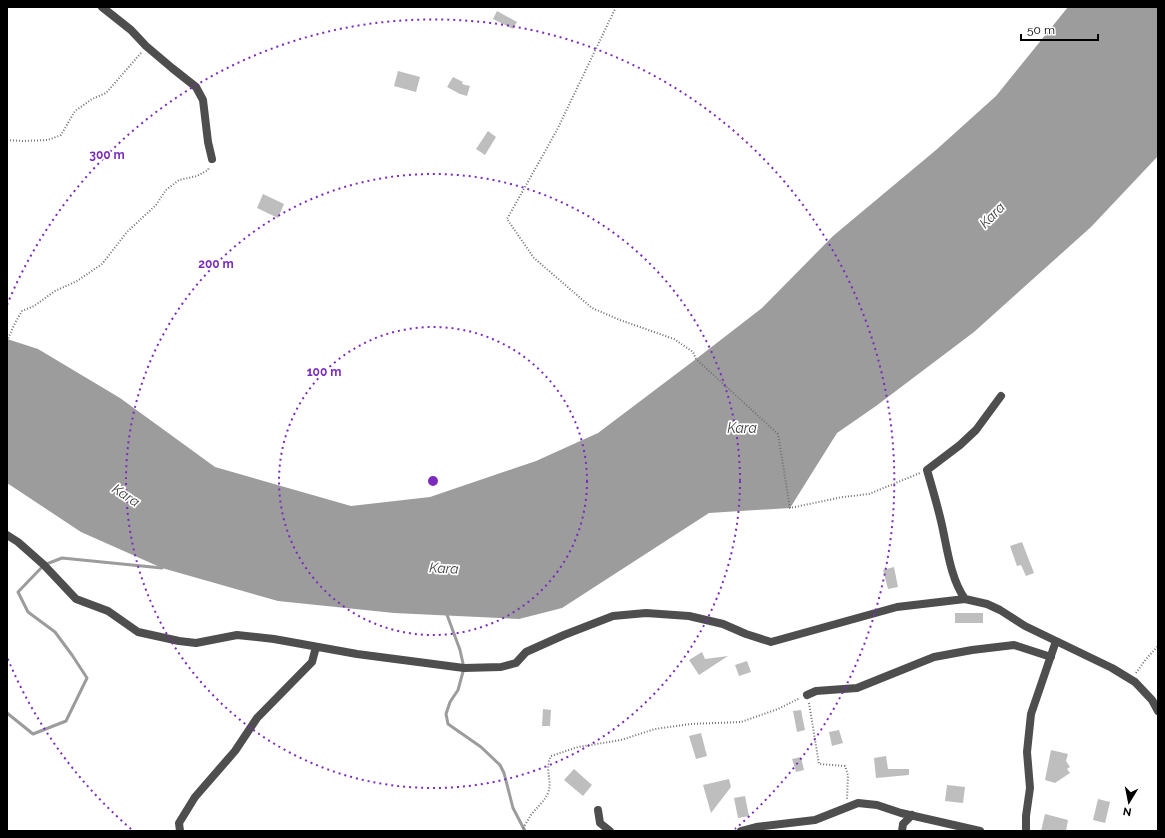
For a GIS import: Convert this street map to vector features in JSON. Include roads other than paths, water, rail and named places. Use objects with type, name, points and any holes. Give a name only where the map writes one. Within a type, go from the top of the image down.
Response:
[{"type":"street","points":[[102,7],[131,30],[146,46],[196,88],[203,100],[208,142],[212,159]]},
{"type":"street","points":[[965,599],[959,591],[951,566],[928,470],[960,445],[976,430],[1001,396]]},
{"type":"street","points":[[7,535],[18,542],[44,565],[76,599],[108,611],[138,632],[179,642],[196,643],[237,635],[274,639],[357,654],[464,668],[501,667],[516,663],[526,652],[613,616],[646,613],[689,616],[723,624],[746,634],[771,642],[897,607],[965,599],[987,604],[1000,610],[1025,626],[1112,668],[1135,682],[1152,700],[1158,711]]},
{"type":"street","points":[[1026,831],[1026,816],[1030,788],[1027,752],[1031,714],[1056,641]]},
{"type":"street","points":[[807,695],[816,691],[857,688],[934,658],[972,650],[1014,645],[1051,657]]},
{"type":"street","points":[[180,831],[179,823],[195,797],[235,751],[257,718],[312,662],[316,647]]},
{"type":"street","points":[[741,831],[756,827],[815,820],[858,803],[877,805],[901,813],[980,831]]},
{"type":"street","points":[[598,810],[600,823],[610,831]]},
{"type":"street","points":[[902,831],[903,824],[912,815]]},
{"type":"water","name":"Kara","points":[[1068,7],[1158,7],[1158,156],[1091,227],[974,332],[876,406],[837,433],[790,508],[709,513],[562,608],[519,619],[394,613],[278,601],[162,568],[81,532],[7,483],[7,339],[38,349],[120,398],[215,467],[351,506],[430,497],[536,461],[598,433],[762,308],[833,236],[936,150],[996,96]]},
{"type":"waterway","points":[[7,713],[33,734],[66,721],[87,678],[55,632],[28,612],[18,592],[44,565],[62,558],[162,568]]},
{"type":"waterway","points":[[446,612],[460,650],[464,668],[458,690],[450,702],[446,714],[448,724],[481,747],[500,765],[504,773],[513,808],[525,831]]}]
